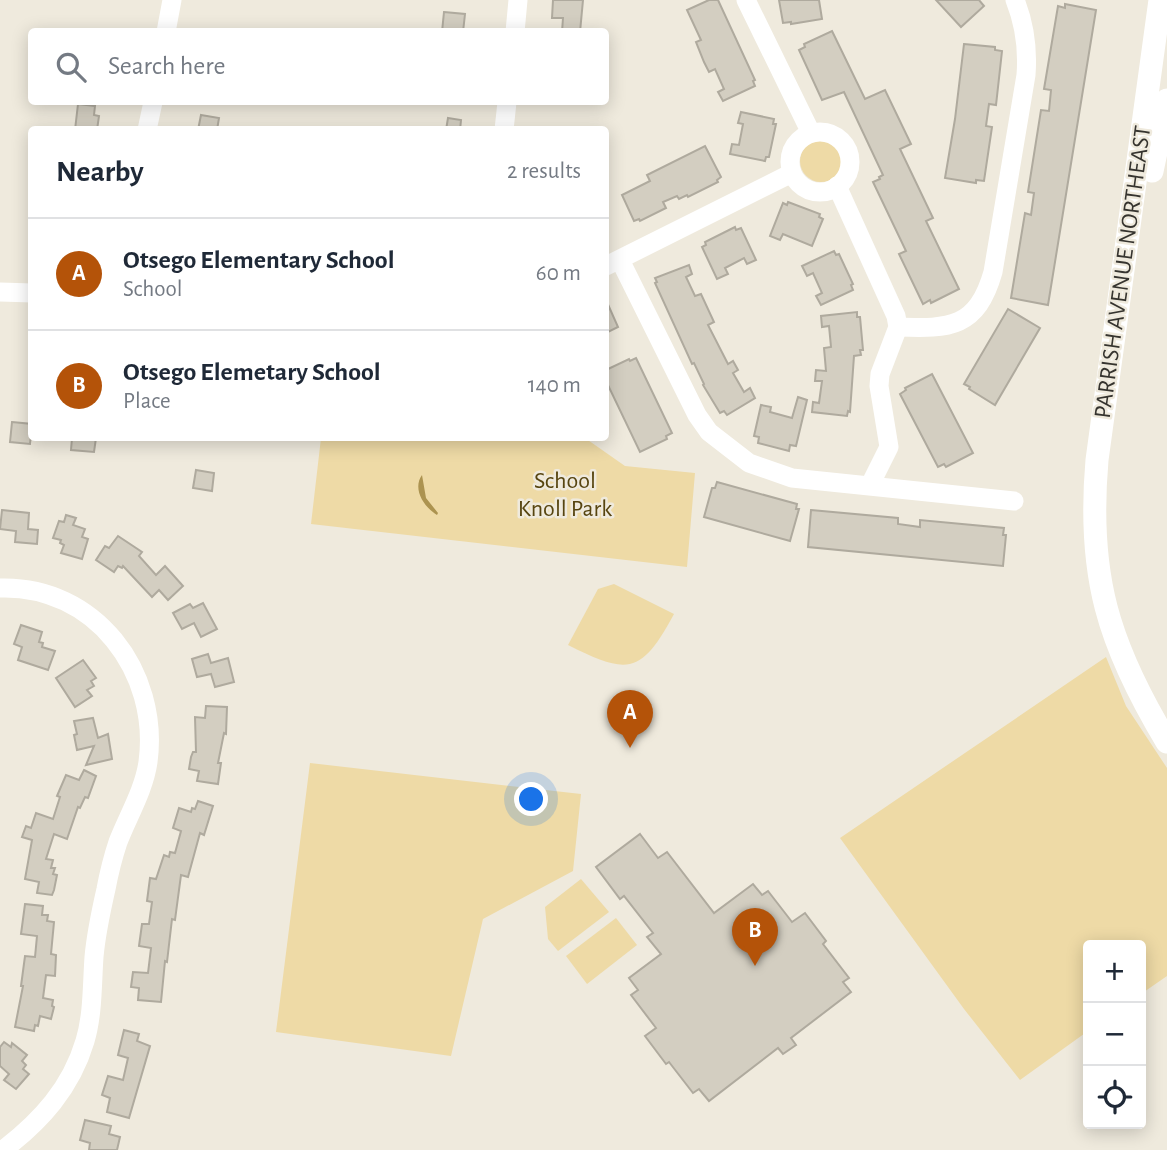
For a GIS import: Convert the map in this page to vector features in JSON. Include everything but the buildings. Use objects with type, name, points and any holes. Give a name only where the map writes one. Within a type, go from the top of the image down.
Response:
[{"type":"main road","name":"PARRISH AVENUE NORTHEAST","points":[[1160,0],[1094,495],[1096,551],[1107,617],[1119,654],[1140,697],[1167,742]]},
{"type":"main road","name":"PARRISH AVENUE NORTHEAST","points":[[1097,460],[1167,100]]},
{"type":"street","points":[[167,28],[172,0]]},
{"type":"street","points":[[515,28],[518,0]]},
{"type":"street","points":[[746,0],[811,133]]},
{"type":"street","points":[[898,327],[946,327],[970,314],[984,299],[993,272],[1026,75],[1027,46],[1024,26],[1015,0]]},
{"type":"street","points":[[148,126],[152,105]]},
{"type":"street","points":[[504,126],[507,105]]},
{"type":"street","points":[[811,133],[831,134],[846,146],[850,166],[847,175],[837,186],[824,191],[805,188],[793,173],[790,163],[796,145],[811,133]]},
{"type":"street","points":[[793,173],[613,263],[696,415],[719,441],[749,463],[792,478],[1014,501]]},
{"type":"street","points":[[837,186],[896,316],[898,327],[880,374],[879,386],[889,447],[870,485]]},
{"type":"street","points":[[0,292],[28,293]]},
{"type":"street","points":[[0,588],[18,588],[49,595],[66,602],[104,628],[120,645],[144,693],[150,723],[147,766],[118,843],[107,884],[94,953],[86,1039],[78,1063],[48,1111],[4,1150]]},
{"type":"green space","points":[[821,140],[836,146],[842,161],[836,176],[821,182],[806,176],[800,161],[806,146]]},
{"type":"green space","name":"School Knoll Park","points":[[321,441],[589,441],[625,466],[695,473],[687,567],[311,524]]},
{"type":"green space","points":[[614,584],[674,614],[652,649],[642,659],[631,664],[605,661],[568,645],[598,589]]},
{"type":"green space","points":[[1106,657],[1126,706],[1167,768],[1167,976],[1146,991],[1146,940],[1083,940],[1083,1035],[1020,1080],[964,1009],[840,838]]},
{"type":"green space","points":[[310,763],[581,794],[573,871],[483,919],[451,1056],[276,1032]]},
{"type":"green space","points":[[581,879],[609,912],[558,951],[548,939],[545,907]]},
{"type":"green space","points":[[616,918],[637,945],[587,984],[566,956]]},
{"type":"shaded area","points":[[422,475],[426,498],[437,515],[428,507],[419,492]]},
{"type":"place","name":"Otsego Elementary School","points":[[630,748]]},
{"type":"place","name":"Otsego Elemetary School","points":[[755,966]]}]
